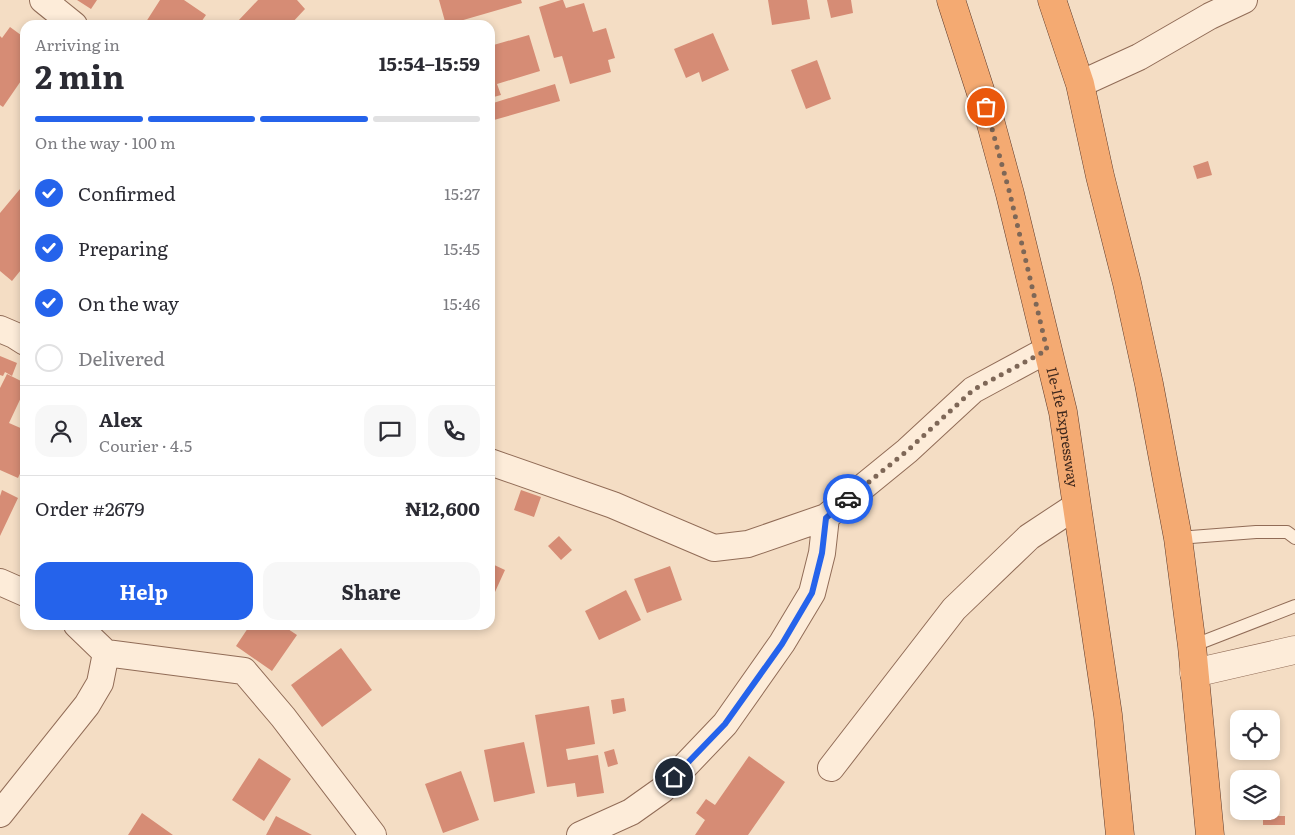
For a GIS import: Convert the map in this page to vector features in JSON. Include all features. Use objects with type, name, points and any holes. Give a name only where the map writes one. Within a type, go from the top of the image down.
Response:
[{"type":"highway","name":"Ile-Ife Expressway","points":[[951,0],[994,133],[1064,412],[1076,506],[1108,715],[1120,835]]},
{"type":"highway","points":[[1052,0],[1080,84],[1149,384],[1178,538],[1192,646],[1210,835]]},
{"type":"street","points":[[43,0],[68,20]]},
{"type":"street","points":[[1080,84],[1139,57],[1210,16],[1244,0]]},
{"type":"street","points":[[0,330],[20,339]]},
{"type":"street","points":[[495,464],[613,505],[714,548],[748,544],[826,518],[907,451],[973,390],[1047,350]]},
{"type":"street","points":[[830,768],[954,609],[1029,537],[1076,506]]},
{"type":"street","points":[[580,835],[630,812],[662,790],[725,724],[782,644],[812,593],[822,553],[826,518]]},
{"type":"street","points":[[0,582],[20,591]]},
{"type":"street","points":[[82,630],[106,653],[244,671],[283,717],[373,835]]},
{"type":"street","points":[[1194,673],[1295,650]]},
{"type":"street","points":[[0,814],[87,705],[100,683],[106,653]]},
{"type":"lane","points":[[1178,538],[1287,532],[1295,538]]},
{"type":"lane","points":[[1192,646],[1295,606]]},
{"type":"building","points":[[77,0],[97,0],[91,9]]},
{"type":"building","points":[[160,0],[184,0],[206,15],[202,20],[147,20]]},
{"type":"building","points":[[258,0],[297,0],[305,9],[295,20],[239,20]]},
{"type":"building","points":[[439,0],[521,0],[522,3],[463,20],[445,20]]},
{"type":"building","points":[[563,0],[566,8],[584,3],[593,32],[606,28],[615,58],[608,60],[611,72],[570,84],[562,56],[554,58],[539,7]]},
{"type":"building","points":[[768,0],[807,0],[810,19],[772,25]]},
{"type":"building","points":[[827,0],[851,0],[853,13],[831,18]]},
{"type":"building","points":[[10,27],[20,34],[20,82],[3,107],[0,105],[0,36],[2,38]]},
{"type":"building","points":[[713,33],[729,70],[702,82],[699,72],[686,78],[674,49]]},
{"type":"building","points":[[529,35],[540,71],[497,84],[501,95],[495,97],[495,45]]},
{"type":"building","points":[[817,60],[831,99],[806,109],[791,70]]},
{"type":"building","points":[[555,84],[560,101],[495,120],[495,102]]},
{"type":"building","points":[[1208,161],[1212,175],[1197,179],[1193,166]]},
{"type":"building","points":[[20,189],[20,271],[12,281],[0,271],[0,213]]},
{"type":"building","points":[[0,356],[17,363],[12,376],[5,372],[3,376],[0,375]]},
{"type":"building","points":[[7,374],[20,380],[20,400],[9,423],[20,428],[20,474],[18,478],[0,470],[0,388]]},
{"type":"building","points":[[2,490],[18,498],[0,536],[0,496]]},
{"type":"building","points":[[521,490],[541,497],[534,517],[514,510]]},
{"type":"building","points":[[559,536],[572,550],[561,560],[548,546]]},
{"type":"building","points":[[495,565],[505,570],[495,592]]},
{"type":"building","points":[[670,566],[682,600],[647,613],[634,579]]},
{"type":"building","points":[[626,590],[641,620],[599,640],[585,611]]},
{"type":"building","points":[[247,630],[290,630],[297,635],[272,671],[236,646]]},
{"type":"building","points":[[341,648],[372,690],[322,727],[291,685]]},
{"type":"building","points":[[624,698],[626,711],[613,714],[611,700]]},
{"type":"building","points":[[589,706],[595,744],[566,749],[568,760],[598,755],[604,793],[577,797],[575,783],[547,787],[535,715]]},
{"type":"building","points":[[524,742],[535,793],[494,802],[484,750]]},
{"type":"building","points":[[614,749],[618,764],[608,767],[604,752]]},
{"type":"building","points":[[749,756],[785,782],[748,835],[695,835],[705,820],[696,813],[706,799],[715,805]]},
{"type":"building","points":[[259,758],[291,779],[264,821],[232,800]]},
{"type":"building","points":[[461,771],[479,820],[443,833],[425,784]]},
{"type":"building","points":[[142,813],[173,835],[128,835]]},
{"type":"building","points":[[276,816],[312,835],[266,835]]},
{"type":"building","points":[[1280,816],[1285,816],[1285,825],[1263,825],[1263,820],[1280,820]]},
{"type":"way so far","points":[[848,499],[907,451],[973,390],[1047,350],[1029,268],[986,107]]},
{"type":"route","points":[[674,777],[725,724],[782,644],[812,593],[822,553],[826,518],[848,499]]}]
